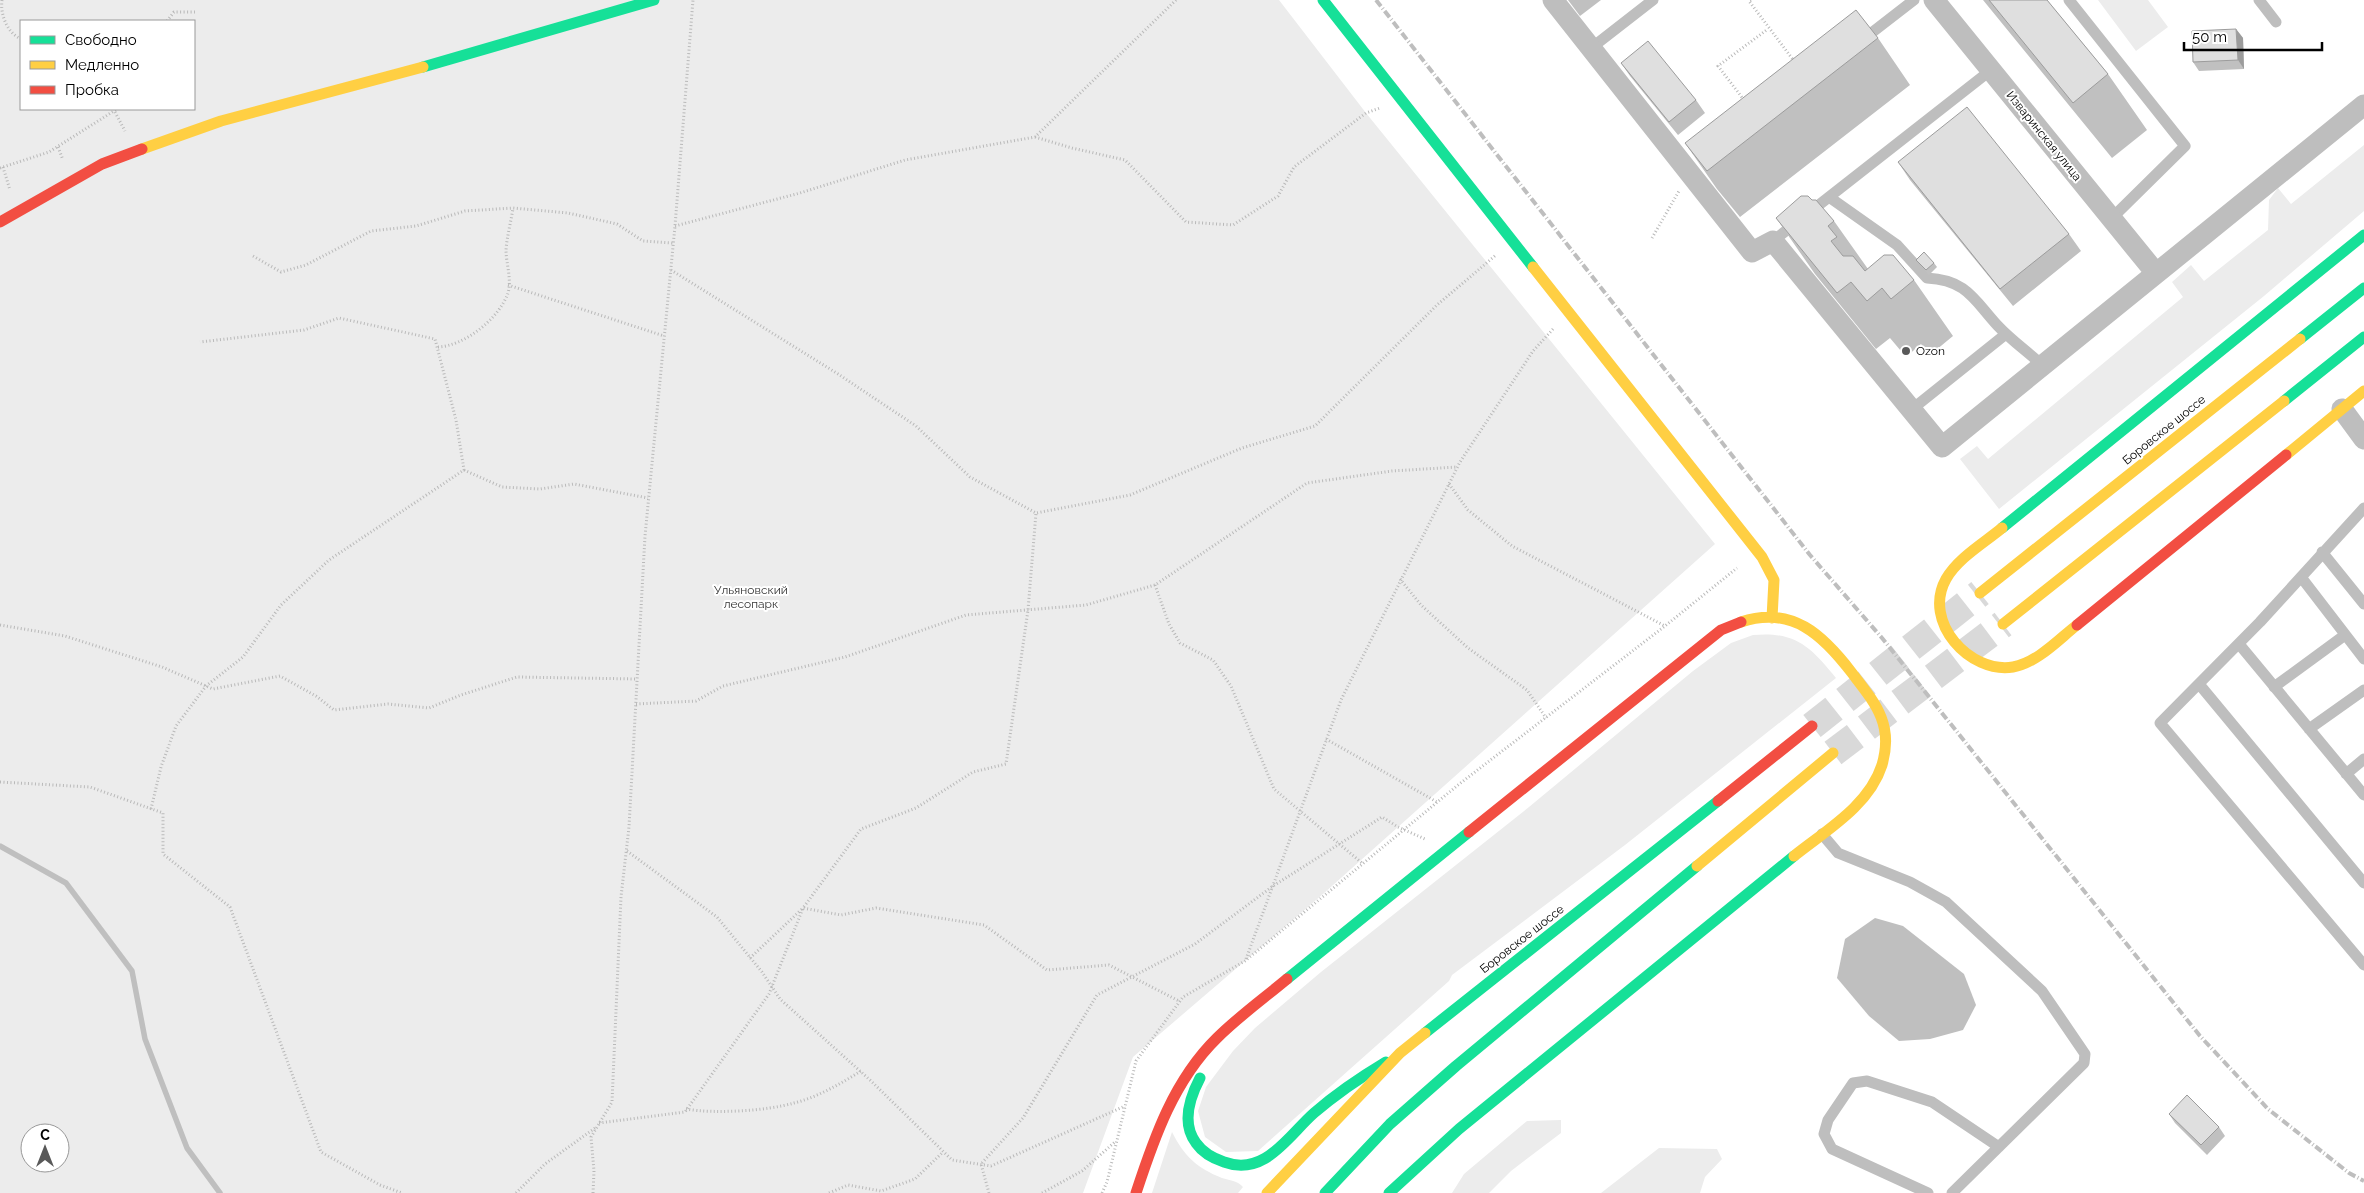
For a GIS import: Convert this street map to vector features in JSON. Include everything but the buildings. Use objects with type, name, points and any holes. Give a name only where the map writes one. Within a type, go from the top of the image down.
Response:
[{"type":"street","points":[[0,222],[102,164],[220,121],[481,52],[654,0]]},
{"type":"street","points":[[1323,0],[1570,311],[1769,567],[1774,580],[1772,618]]},
{"type":"street","points":[[1553,0],[1590,49],[1694,170],[1752,252],[1773,241],[1942,447],[2155,272],[2364,105]]},
{"type":"street","name":"Изваринская улица","points":[[1934,0],[2155,272]]},
{"type":"street","points":[[2364,235],[1960,562],[1944,581],[1940,598],[1940,610],[1948,632],[1966,655],[1979,664],[2007,668],[2024,664],[2059,639],[2364,391]]},
{"type":"street","name":"Боровское шоссе","points":[[1980,593],[2364,288]]},
{"type":"street","points":[[2003,624],[2364,337]]},
{"type":"street","points":[[2342,409],[2364,439]]},
{"type":"street","points":[[1136,1193],[1160,1125],[1182,1082],[1207,1049],[1309,960],[1712,636],[1733,623],[1756,618],[1772,618],[1799,623],[1825,640],[1873,700],[1883,723],[1883,761],[1875,782],[1862,802],[1459,1129],[1389,1193]]},
{"type":"street","name":"Боровское шоссе","points":[[1268,1193],[1400,1053],[1812,726]]},
{"type":"street","points":[[1325,1193],[1390,1124],[1456,1066],[1833,753]]},
{"type":"street","points":[[1238,1021],[1192,1092],[1187,1112],[1190,1131],[1202,1150],[1216,1160],[1232,1164],[1247,1165],[1263,1160],[1313,1114],[1352,1083],[1400,1053]]},
{"type":"lane","points":[[1590,49],[1653,0]]},
{"type":"lane","points":[[1854,46],[1914,0]]},
{"type":"lane","points":[[2069,0],[2185,146],[2111,219]]},
{"type":"lane","points":[[2259,0],[2276,22]]},
{"type":"lane","points":[[1773,241],[1991,70]]},
{"type":"lane","points":[[1829,198],[1896,245],[1927,278],[1943,278],[1968,291],[2006,334],[2042,364]]},
{"type":"lane","points":[[1911,410],[2006,334]]},
{"type":"lane","points":[[2363,511],[2322,552],[2239,644],[2160,722],[2364,964]]},
{"type":"lane","points":[[2322,552],[2364,604]]},
{"type":"lane","points":[[2301,577],[2364,659]]},
{"type":"lane","points":[[2274,687],[2345,635]]},
{"type":"lane","points":[[2239,644],[2364,795]]},
{"type":"lane","points":[[2199,684],[2364,883]]},
{"type":"lane","points":[[2309,729],[2364,690]]},
{"type":"lane","points":[[2346,774],[2364,759]]},
{"type":"lane","points":[[1822,834],[1838,854],[1910,882],[1946,902],[2042,992],[2085,1054],[2084,1063],[1952,1193]]},
{"type":"lane","points":[[1928,1193],[1832,1149],[1824,1134],[1828,1120],[1853,1083],[1867,1081],[1932,1102],[1999,1147]]},
{"type":"path","points":[[593,1193],[594,1171],[591,1137],[612,1102],[621,897],[636,704],[648,498],[675,226],[693,0]]},
{"type":"path","points":[[1035,137],[1176,0]]},
{"type":"path","points":[[1751,0],[1749,1],[1768,29],[1798,66]]},
{"type":"path","points":[[1,2],[4,22],[15,36],[20,38]]},
{"type":"path","points":[[168,20],[174,12],[194,12]]},
{"type":"path","points":[[1747,105],[1718,66],[1768,29]]},
{"type":"path","points":[[675,226],[800,194],[905,160],[1035,137],[1125,160],[1186,222],[1233,225],[1278,196],[1294,168],[1366,113],[1401,99]]},
{"type":"path","points":[[0,168],[49,152],[115,110]]},
{"type":"path","points":[[1652,238],[1694,170]]},
{"type":"path","points":[[253,256],[281,272],[306,265],[371,231],[416,226],[465,211],[513,208],[568,213],[617,224],[643,241],[673,243]]},
{"type":"path","points":[[438,347],[451,346],[482,326],[502,306],[509,290],[506,251],[513,208]]},
{"type":"path","points":[[671,270],[916,426],[970,477],[1036,513],[1130,495],[1242,448],[1315,426],[1436,305],[1513,240]]},
{"type":"path","points":[[508,285],[664,336]]},
{"type":"path","points":[[1246,961],[1299,811],[1341,700],[1400,579],[1457,467],[1533,351],[1570,311]]},
{"type":"path","points":[[200,342],[304,330],[339,318],[436,338],[456,420],[464,470]]},
{"type":"path","points":[[636,704],[696,701],[723,686],[845,657],[966,614],[1086,605],[1155,585],[1307,483],[1392,471],[1457,467]]},
{"type":"path","points":[[464,470],[502,487],[540,489],[574,484],[648,498]]},
{"type":"path","points":[[151,809],[161,767],[176,726],[206,686],[243,657],[281,605],[330,560],[464,470]]},
{"type":"path","points":[[1449,484],[1468,510],[1512,546],[1666,626]]},
{"type":"path","points":[[750,958],[803,908],[861,829],[916,808],[973,772],[1006,764],[1028,610],[1036,513]]},
{"type":"path","points":[[1102,1193],[1107,1182],[1136,1061],[1183,997],[1246,961],[1437,802],[1666,626],[1737,568]]},
{"type":"path","points":[[1400,579],[1421,605],[1468,648],[1527,690],[1546,718]]},
{"type":"path","points":[[1155,585],[1169,624],[1180,643],[1213,660],[1231,686],[1274,789],[1362,863]]},
{"type":"path","points":[[0,625],[65,636],[162,668],[213,689],[280,676],[316,696],[334,710],[388,704],[429,708],[461,695],[516,677],[637,679]]},
{"type":"path","points":[[1326,739],[1437,802]]},
{"type":"path","points":[[0,782],[90,787],[163,813],[163,854],[230,907],[321,1152],[380,1186],[402,1193]]},
{"type":"path","points":[[981,1164],[1023,1118],[1097,994],[1195,944],[1273,886],[1382,817],[1403,830],[1429,841]]},
{"type":"path","points":[[626,850],[716,917],[750,958],[780,999],[861,1071],[952,1160],[991,1166],[1125,1106]]},
{"type":"path","points":[[803,908],[841,915],[876,908],[984,925],[1047,970],[1109,966],[1179,1001]]},
{"type":"path","points":[[516,1193],[545,1164],[598,1125],[684,1112],[769,994],[803,908]]},
{"type":"path","points":[[686,1109],[708,1113],[794,1104],[834,1088],[861,1071]]},
{"type":"path","points":[[1042,1193],[1082,1171],[1117,1140]]},
{"type":"path","points":[[830,1193],[848,1186],[880,1191],[914,1179],[943,1152]]},
{"type":"path","points":[[981,1164],[989,1193]]},
{"type":"green space","name":"Ульяновский лесопарк","points":[[0,0],[1279,0],[1366,113],[1715,544],[1323,894],[1133,1057],[1083,1193],[0,1193]]},
{"type":"green space","points":[[2098,0],[2148,0],[2168,27],[2136,51]]},
{"type":"green space","points":[[2364,145],[2364,211],[2264,296],[1999,509],[1960,459],[1977,446],[1988,459],[2183,297],[2172,282],[2191,265],[2204,281],[2268,230],[2269,200],[2278,188],[2291,204]]},
{"type":"green space","points":[[1768,634],[1780,636],[1801,643],[1836,678],[1625,845],[1452,975],[1449,981],[1258,1151],[1226,1152],[1205,1137],[1198,1111],[1206,1087],[1233,1051],[1255,1028],[1321,972],[1529,807],[1693,671],[1731,643],[1753,635]]},
{"type":"green space","points":[[1561,1120],[1561,1133],[1511,1171],[1489,1193],[1452,1193],[1464,1174],[1527,1121]]},
{"type":"green space","points":[[1172,1132],[1181,1148],[1198,1165],[1213,1174],[1241,1185],[1243,1187],[1238,1193],[1152,1193]]},
{"type":"green space","points":[[1659,1148],[1717,1149],[1722,1159],[1705,1177],[1700,1193],[1601,1193]]},
{"type":"shaded area","points":[[1875,918],[1903,926],[1964,974],[1976,1005],[1963,1030],[1930,1039],[1899,1041],[1869,1016],[1837,978],[1845,939]]},
{"type":"waterway","points":[[0,846],[66,883],[132,971],[145,1039],[187,1148],[220,1193]]},
{"type":"tunnel","points":[[1812,726],[1980,593]]},
{"type":"tunnel","points":[[1833,753],[2003,624]]},
{"type":"railway","points":[[1376,0],[1810,555],[1882,638],[2200,1036],[2268,1109],[2349,1173],[2364,1181]]},
{"type":"traffic: fast","points":[[423,67],[654,0]]},
{"type":"traffic: fast","points":[[1323,0],[1533,267]]},
{"type":"traffic: fast","points":[[2002,528],[2364,235]]},
{"type":"traffic: fast","points":[[2300,339],[2364,288]]},
{"type":"traffic: fast","points":[[2284,401],[2364,337]]},
{"type":"traffic: fast","points":[[1425,1033],[1718,801]]},
{"type":"traffic: fast","points":[[1287,979],[1469,832]]},
{"type":"traffic: fast","points":[[1389,1193],[1459,1129],[1794,856]]},
{"type":"traffic: fast","points":[[1325,1193],[1390,1124],[1456,1066],[1697,866]]},
{"type":"traffic: fast","points":[[1200,1078],[1190,1102],[1188,1119],[1191,1135],[1202,1150],[1216,1159],[1239,1165],[1252,1164],[1275,1152],[1322,1106],[1386,1062]]},
{"type":"traffic: slow","points":[[142,149],[221,121],[423,67]]},
{"type":"traffic: slow","points":[[1533,267],[1762,557],[1774,580],[1772,618]]},
{"type":"traffic: slow","points":[[1980,593],[2300,339]]},
{"type":"traffic: slow","points":[[2286,455],[2364,391]]},
{"type":"traffic: slow","points":[[2003,624],[2284,401]]},
{"type":"traffic: slow","points":[[2002,528],[1957,564],[1946,579],[1940,595],[1940,612],[1945,628],[1954,642],[1967,654],[1981,662],[1997,667],[2013,667],[2022,665],[2039,656],[2077,625]]},
{"type":"traffic: slow","points":[[1741,622],[1776,617],[1805,627],[1818,636],[1841,659],[1868,694],[1875,704],[1884,726],[1886,738],[1885,751],[1876,780],[1857,805],[1794,856]]},
{"type":"traffic: slow","points":[[1697,866],[1833,753]]},
{"type":"traffic: slow","points":[[1267,1193],[1400,1053],[1425,1033]]},
{"type":"traffic: jam","points":[[0,222],[102,164],[142,149]]},
{"type":"traffic: jam","points":[[2077,625],[2286,455]]},
{"type":"traffic: jam","points":[[1469,832],[1721,630],[1741,622]]},
{"type":"traffic: jam","points":[[1718,801],[1812,726]]},
{"type":"traffic: jam","points":[[1136,1193],[1158,1131],[1177,1091],[1189,1072],[1202,1054],[1225,1030],[1287,979]]},
{"type":"place","name":"Ozon","points":[[1906,351]]}]
